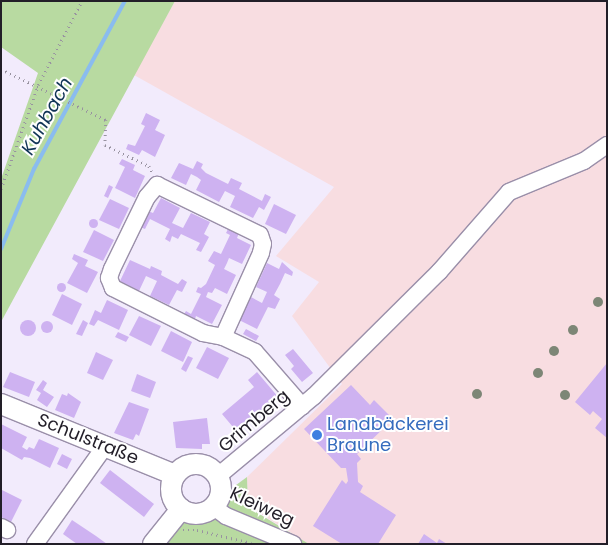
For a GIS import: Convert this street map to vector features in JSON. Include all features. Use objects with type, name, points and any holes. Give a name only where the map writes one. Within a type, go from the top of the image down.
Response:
[{"type":"main road","name":"Schulstraße","points":[[1,404],[175,475]]},
{"type":"main road","points":[[153,544],[176,515],[194,514],[214,507],[221,494],[218,476],[208,467],[194,464],[175,475],[171,489],[176,515]]},
{"type":"street","name":"Grimberg","points":[[218,476],[308,401],[439,272],[509,192],[584,161],[607,145]]},
{"type":"street","points":[[222,337],[261,253],[263,244],[260,236],[157,185],[147,197],[112,269],[109,278],[113,288],[203,333],[222,337],[255,352],[308,401]]},
{"type":"street","points":[[35,544],[106,446]]},
{"type":"street","name":"Kleiweg","points":[[214,507],[226,516],[293,544]]},
{"type":"path","points":[[1,189],[38,85],[82,1]]},
{"type":"path","points":[[1,69],[38,85],[106,120],[105,145],[149,166],[157,185]]},
{"type":"path","points":[[176,515],[185,531],[197,530],[252,544]]},
{"type":"shaded area","points":[[175,1],[607,1],[607,544],[309,544],[248,506],[247,477],[342,384],[292,316],[319,282],[276,256],[334,187],[134,75]]},
{"type":"green space","points":[[1,1],[175,1],[1,322],[1,179],[38,73],[1,47]]},
{"type":"green space","points":[[247,477],[248,507],[309,544],[165,543],[176,529]]},
{"type":"building","points":[[146,113],[160,120],[155,130],[165,135],[155,157],[142,150],[139,155],[126,149],[128,144],[135,146],[145,126],[141,124]]},
{"type":"building","points":[[122,159],[135,165],[133,170],[145,176],[135,198],[115,188],[125,167],[119,164]]},
{"type":"building","points":[[197,161],[203,164],[201,168],[206,173],[228,184],[231,178],[242,183],[239,189],[262,201],[265,194],[271,197],[264,210],[259,207],[253,218],[230,207],[235,196],[225,191],[219,202],[196,190],[201,180],[191,174],[186,185],[171,178],[179,163],[193,169]]},
{"type":"building","points":[[109,185],[113,187],[108,198],[104,196]]},
{"type":"building","points":[[161,198],[180,208],[172,223],[183,228],[191,213],[210,222],[204,234],[209,237],[201,252],[196,250],[200,243],[181,234],[178,239],[172,236],[170,242],[165,239],[170,229],[150,219],[145,229],[140,227],[148,211],[153,213]]},
{"type":"building","points":[[110,199],[129,208],[119,229],[99,220]]},
{"type":"building","points":[[274,204],[296,215],[286,234],[265,224]]},
{"type":"building","points":[[93,219],[97,223],[93,227],[89,223]]},
{"type":"building","points":[[229,227],[239,233],[237,238],[251,245],[242,264],[229,258],[224,269],[236,275],[227,294],[215,288],[212,293],[208,292],[206,297],[222,305],[212,324],[196,316],[194,322],[183,316],[186,311],[191,314],[201,294],[196,292],[198,287],[201,288],[206,284],[215,265],[208,261],[214,251],[221,254],[230,235],[226,233]]},
{"type":"building","points":[[94,230],[114,240],[103,261],[83,252]]},
{"type":"building","points":[[74,254],[88,260],[85,266],[98,272],[87,293],[67,283],[78,263],[72,259]]},
{"type":"building","points":[[130,260],[150,269],[151,266],[162,271],[161,275],[178,284],[182,279],[187,282],[182,292],[177,290],[169,305],[150,296],[157,281],[146,276],[139,291],[120,281]]},
{"type":"building","points":[[282,262],[293,272],[292,276],[285,273],[274,295],[280,299],[275,309],[268,307],[257,329],[239,320],[251,297],[262,303],[267,292],[256,287],[267,263],[279,269]]},
{"type":"building","points":[[61,283],[65,287],[61,291],[57,287]]},
{"type":"building","points":[[62,294],[82,304],[72,325],[52,315]]},
{"type":"building","points":[[107,300],[128,310],[119,330],[98,320],[94,326],[89,324],[95,310],[101,313]]},
{"type":"building","points":[[139,316],[161,326],[151,346],[129,335]]},
{"type":"building","points":[[28,320],[36,328],[28,336],[20,328]]},
{"type":"building","points":[[83,320],[88,323],[82,336],[76,334]]},
{"type":"building","points":[[47,321],[53,327],[47,333],[41,327]]},
{"type":"building","points":[[246,329],[259,336],[256,341],[243,334]]},
{"type":"building","points":[[171,331],[192,342],[183,362],[161,351]]},
{"type":"building","points":[[118,332],[129,337],[126,342],[115,337]]},
{"type":"building","points":[[207,347],[229,358],[218,379],[196,368]]},
{"type":"building","points":[[293,349],[313,373],[302,382],[291,369],[294,366],[285,355]]},
{"type":"building","points":[[96,352],[113,360],[103,380],[87,373]]},
{"type":"building","points":[[188,356],[193,358],[186,372],[181,369]]},
{"type":"building","points":[[607,363],[607,438],[595,428],[602,419],[593,411],[590,415],[575,402]]},
{"type":"building","points":[[10,372],[35,382],[29,397],[3,387]]},
{"type":"building","points":[[257,372],[279,398],[238,433],[222,414],[254,387],[248,380]]},
{"type":"building","points":[[137,374],[156,382],[150,398],[131,391]]},
{"type":"building","points":[[43,380],[47,383],[43,390],[54,397],[47,407],[37,400],[41,393],[36,390]]},
{"type":"building","points":[[351,385],[370,405],[374,400],[390,416],[385,421],[388,424],[357,454],[361,459],[357,463],[358,482],[363,486],[360,492],[396,515],[378,544],[342,544],[313,526],[342,480],[346,484],[348,481],[346,468],[341,468],[304,429]]},
{"type":"building","points":[[68,393],[81,402],[74,418],[55,410],[62,394],[67,396]]},
{"type":"building","points":[[129,402],[149,409],[139,436],[136,434],[133,440],[114,433]]},
{"type":"building","points":[[207,418],[210,444],[202,444],[202,449],[176,448],[173,422]]},
{"type":"building","points":[[1,424],[27,437],[22,447],[27,450],[29,447],[34,449],[39,439],[59,448],[50,468],[30,458],[24,457],[22,460],[1,448]]},
{"type":"building","points":[[62,454],[72,459],[67,469],[57,464]]},
{"type":"building","points":[[110,470],[154,504],[144,517],[100,483]]},
{"type":"building","points":[[2,490],[22,500],[11,522],[1,517]]},
{"type":"building","points":[[72,520],[107,544],[77,544],[63,534]]},
{"type":"building","points":[[424,534],[437,543],[439,539],[447,544],[418,544]]},
{"type":"waterway","name":"Kuhbach","points":[[1,249],[34,169],[125,1]]},
{"type":"place","name":"Landbäckerei Braune","points":[[317,435]]}]
